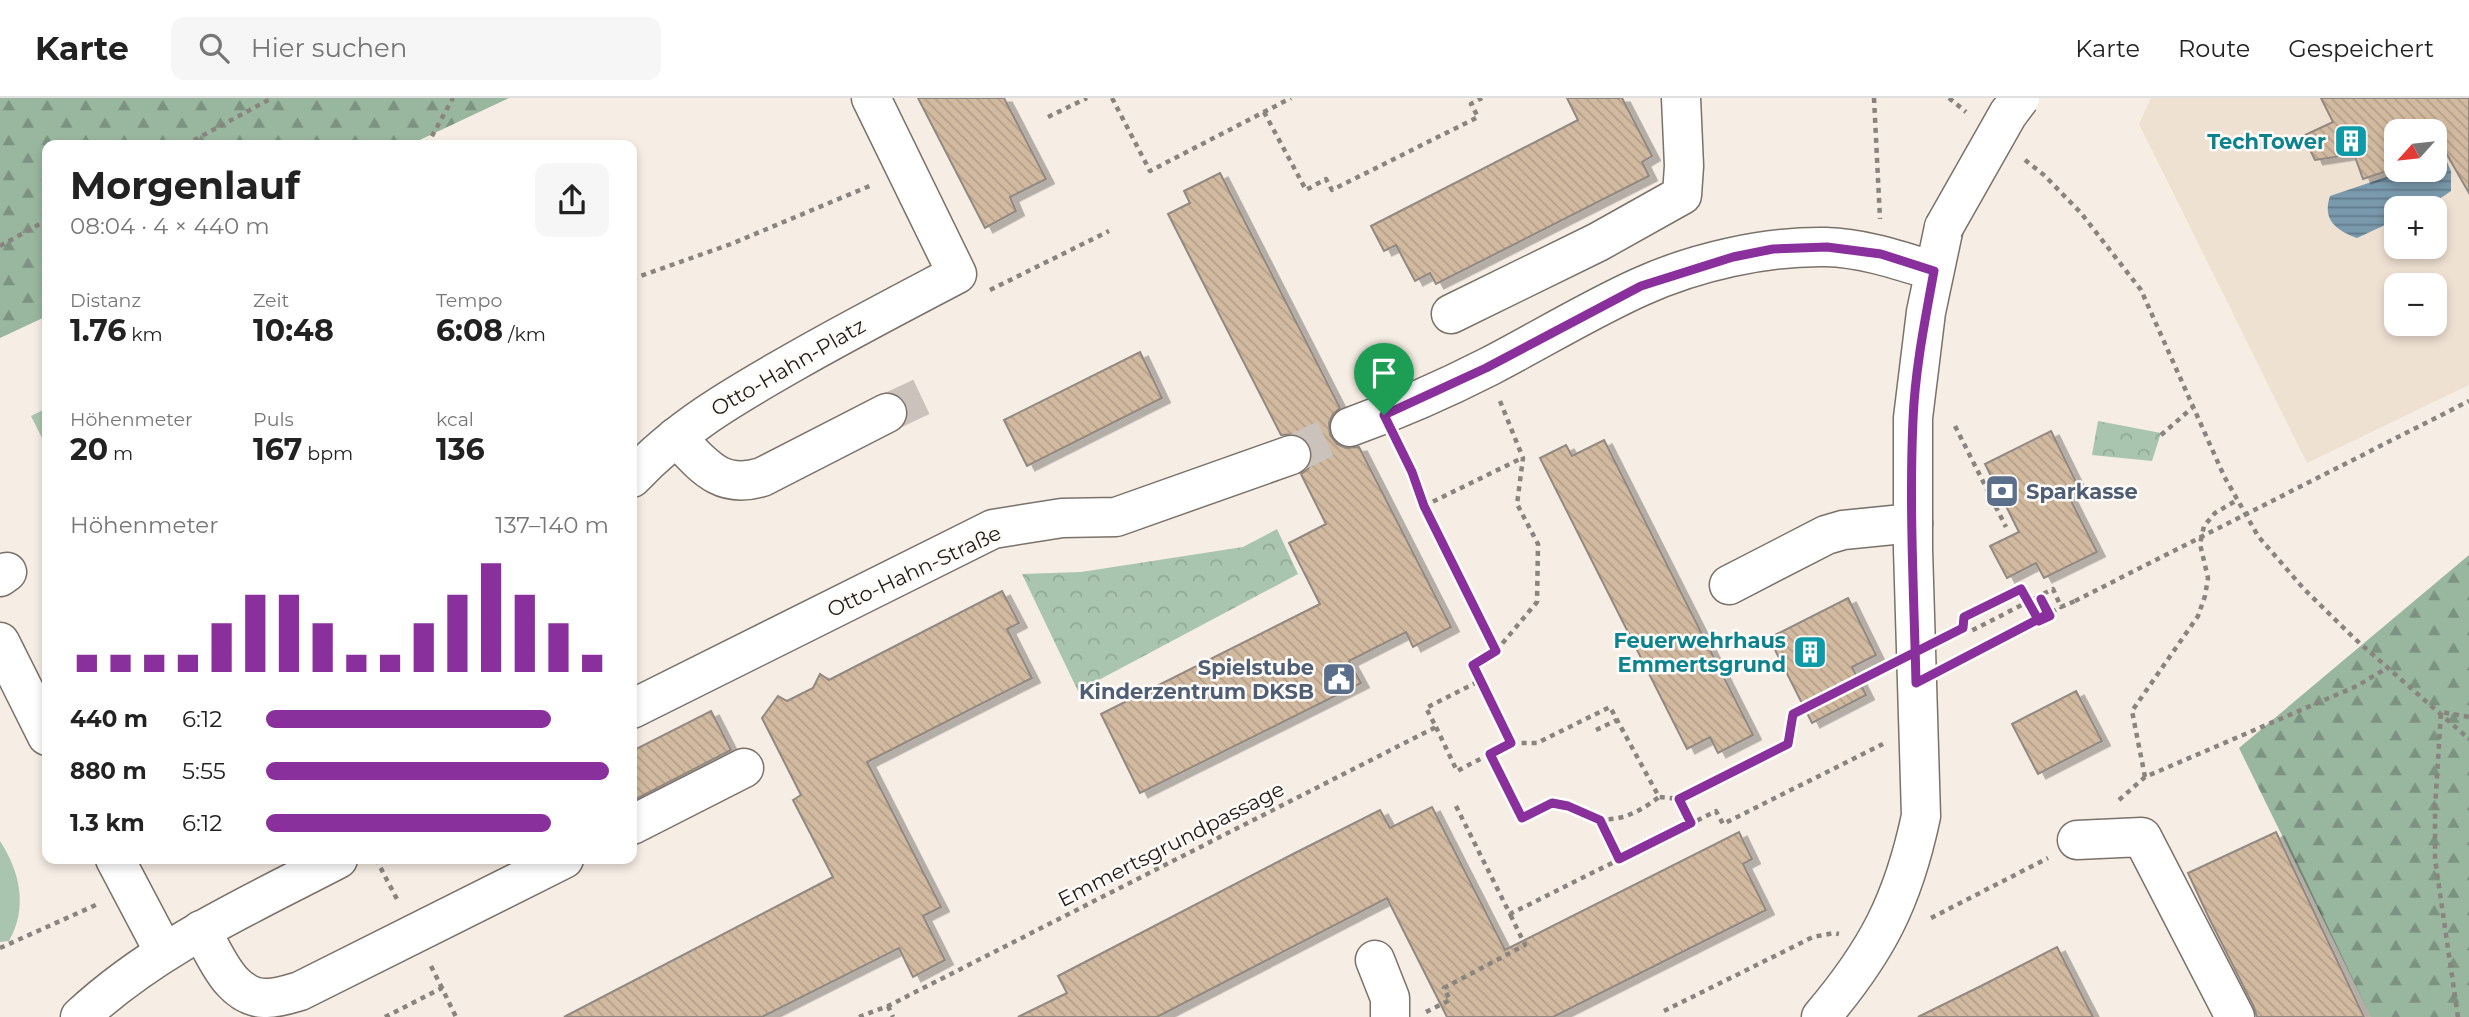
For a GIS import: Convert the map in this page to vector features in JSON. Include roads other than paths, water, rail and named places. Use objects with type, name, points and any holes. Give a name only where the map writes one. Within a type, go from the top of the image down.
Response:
[{"type":"street","name":"Otto-Hahn-Platz","points":[[637,473],[657,451],[748,387],[855,327],[970,284],[871,98]]},
{"type":"street","points":[[1451,314],[1598,242],[1682,195],[1684,166],[1681,98]]},
{"type":"street","points":[[1821,1017],[1876,945],[1898,900],[1913,856],[1921,816],[1913,523],[1913,418],[1918,365],[1944,227],[2008,114],[2020,98]]},
{"type":"street","points":[[1366,421],[1486,368],[1641,286],[1684,271],[1773,249],[1827,247],[1881,254],[1934,271]]},
{"type":"street","points":[[676,437],[714,473],[746,482],[762,477],[887,414]]},
{"type":"street","name":"Otto-Hahn-Straße","points":[[637,707],[993,529],[1062,518],[1116,517],[1291,455]]},
{"type":"street","points":[[1729,585],[1834,533],[1913,523]]},
{"type":"street","points":[[0,642],[42,726]]},
{"type":"street","points":[[637,822],[744,768]]},
{"type":"street","points":[[2077,840],[2141,837],[2235,1017]]},
{"type":"street","points":[[80,1017],[107,992],[164,952],[328,864]]},
{"type":"street","points":[[201,930],[234,985],[250,996],[268,998],[300,991],[554,864]]},
{"type":"street","points":[[123,874],[164,952]]},
{"type":"street","points":[[1375,960],[1390,998],[1390,1017]]},
{"type":"water","points":[[2447,162],[2451,171],[2451,191],[2443,196],[2384,196],[2384,225],[2357,238],[2337,228],[2329,218],[2330,196],[2384,178],[2384,182],[2447,182]]},
{"type":"tunnel","points":[[887,413],[936,390]]},
{"type":"tunnel","points":[[1291,455],[1350,427]]},
{"type":"place","name":"TechTower","points":[[2351,141]]},
{"type":"place","name":"Sparkasse","points":[[2002,491]]},
{"type":"place","name":"Feuerwehrhaus Emmertsgrund","points":[[1810,652]]},
{"type":"place","name":"Spielstube Kinderzentrum DKSB","points":[[1339,679]]}]
